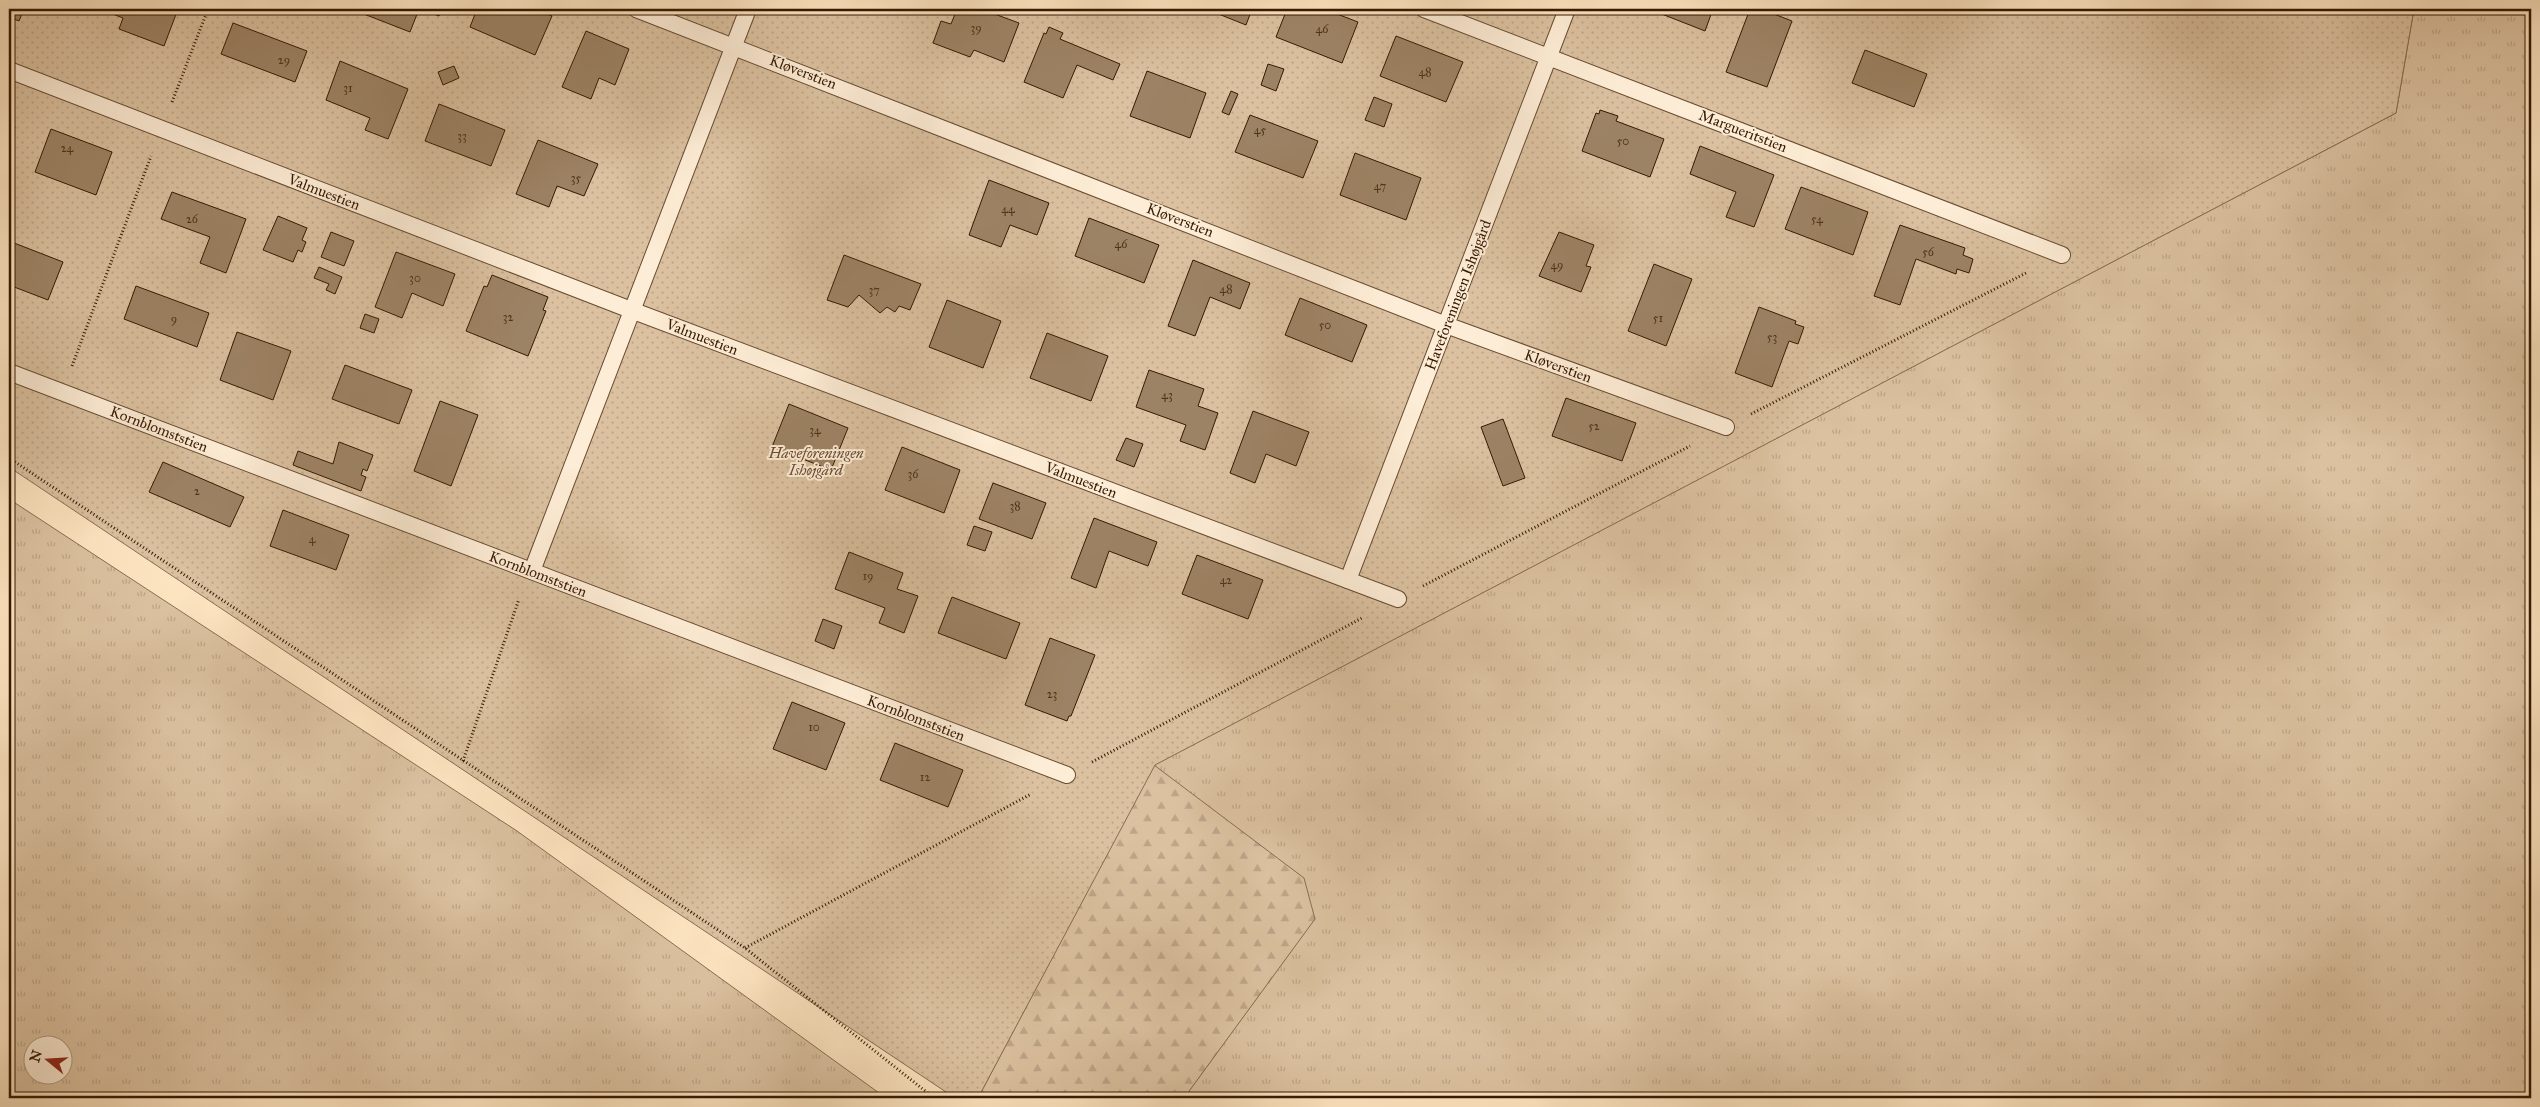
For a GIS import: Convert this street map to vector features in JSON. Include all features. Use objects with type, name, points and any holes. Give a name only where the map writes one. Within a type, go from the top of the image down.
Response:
[{"type":"lane","name":"Kløverstien","points":[[636,9],[734,45],[1446,325],[1726,426]]},
{"type":"lane","points":[[532,571],[748,9]]},
{"type":"lane","name":"Margueritstien","points":[[1424,9],[2062,255]]},
{"type":"lane","name":"Haveforeningen Ishøjgård","points":[[1348,580],[1567,9]]},
{"type":"lane","name":"Valmuestien","points":[[9,70],[631,310],[1398,599]]},
{"type":"lane","name":"Kornblomststien","points":[[9,372],[1067,775]]},
{"type":"path","points":[[62,392],[208,9]]},
{"type":"path","points":[[9,458],[745,948],[934,1098]]},
{"type":"path","points":[[463,760],[526,577],[532,571]]},
{"type":"green space","name":"Haveforeningen Ishøjgård","points":[[9,9],[2414,9],[2396,113],[1155,765],[978,1098],[955,1098],[9,467]]},
{"type":"green space","points":[[2414,9],[2531,9],[2531,1098],[1184,1098],[1315,918],[1154,765],[2396,113]]},
{"type":"green space","points":[[9,499],[517,831],[886,1098],[9,1098]]},
{"type":"green space","points":[[1154,765],[1304,878],[1315,919],[1184,1098],[978,1098]]},
{"type":"building","points":[[9,9],[24,9],[19,21],[9,17]]},
{"type":"building","points":[[100,9],[178,9],[164,46],[119,29],[123,18]]},
{"type":"building","points":[[351,9],[419,9],[410,32]]},
{"type":"building","points":[[422,9],[442,9],[439,16]]},
{"type":"building","points":[[477,9],[535,9],[552,16],[535,55],[470,27]]},
{"type":"building","points":[[957,9],[981,9],[1019,23],[1004,62],[974,50],[970,57],[933,43],[941,21],[951,24]]},
{"type":"building","points":[[1206,9],[1252,9],[1246,25]]},
{"type":"building","points":[[1287,9],[1324,9],[1358,22],[1342,63],[1276,37]]},
{"type":"building","points":[[1649,9],[1713,9],[1705,31]]},
{"type":"building","points":[[1750,9],[1761,9],[1792,21],[1767,87],[1726,72]]},
{"type":"building","points":[[233,23],[307,51],[295,82],[221,54]]},
{"type":"building","points":[[1049,27],[1063,33],[1060,39],[1120,64],[1113,80],[1077,65],[1063,98],[1024,82],[1044,33],[1046,34]]},
{"type":"building","points":[[586,31],[629,49],[615,85],[599,78],[591,99],[562,87]]},
{"type":"building","points":[[1396,36],[1463,62],[1446,102],[1380,76]]},
{"type":"building","points":[[1865,50],[1927,74],[1914,107],[1852,83]]},
{"type":"building","points":[[340,61],[408,89],[388,139],[365,130],[370,118],[326,100]]},
{"type":"building","points":[[1268,64],[1284,69],[1276,91],[1261,85]]},
{"type":"building","points":[[454,66],[459,78],[443,85],[438,72]]},
{"type":"building","points":[[1147,71],[1206,93],[1190,138],[1130,116]]},
{"type":"building","points":[[1231,91],[1238,94],[1229,115],[1222,112]]},
{"type":"building","points":[[1374,97],[1392,104],[1384,127],[1365,120]]},
{"type":"building","points":[[439,104],[505,130],[491,166],[425,141]]},
{"type":"building","points":[[1600,110],[1618,116],[1616,121],[1664,139],[1650,177],[1582,151],[1596,113],[1599,114]]},
{"type":"building","points":[[1250,115],[1318,141],[1303,178],[1235,152]]},
{"type":"building","points":[[9,125],[15,127],[9,142]]},
{"type":"building","points":[[51,129],[112,152],[96,195],[35,172]]},
{"type":"building","points":[[538,140],[598,164],[584,196],[557,186],[549,207],[516,194]]},
{"type":"building","points":[[1700,146],[1774,175],[1754,227],[1726,217],[1736,192],[1690,174]]},
{"type":"building","points":[[1355,153],[1421,178],[1406,220],[1340,195]]},
{"type":"building","points":[[989,180],[1049,203],[1037,235],[1010,225],[1001,247],[969,235]]},
{"type":"building","points":[[1801,187],[1868,212],[1853,255],[1785,229]]},
{"type":"building","points":[[172,192],[246,219],[226,273],[200,263],[210,237],[161,219]]},
{"type":"building","points":[[278,216],[307,228],[302,240],[306,242],[302,252],[298,250],[293,262],[263,250]]},
{"type":"building","points":[[1089,218],[1159,245],[1144,283],[1075,256]]},
{"type":"building","points":[[1900,225],[1965,248],[1963,255],[1973,259],[1969,273],[1957,269],[1956,274],[1916,259],[1900,305],[1874,296]]},
{"type":"building","points":[[331,232],[354,241],[344,266],[321,257]]},
{"type":"building","points":[[1559,232],[1594,245],[1586,266],[1591,267],[1581,292],[1539,276]]},
{"type":"building","points":[[9,241],[63,262],[48,300],[9,285]]},
{"type":"building","points":[[396,252],[455,274],[443,306],[412,293],[402,318],[375,307]]},
{"type":"building","points":[[844,255],[921,284],[910,310],[899,306],[895,312],[887,307],[880,313],[859,295],[848,307],[827,300]]},
{"type":"building","points":[[1193,260],[1250,283],[1240,309],[1210,297],[1195,336],[1168,326]]},
{"type":"building","points":[[1654,264],[1692,279],[1666,346],[1628,331]]},
{"type":"building","points":[[319,267],[342,277],[335,294],[326,290],[329,284],[314,278]]},
{"type":"building","points":[[492,275],[548,297],[543,310],[546,311],[528,356],[466,331],[484,286],[487,287]]},
{"type":"building","points":[[136,286],[209,313],[197,347],[124,319]]},
{"type":"building","points":[[1300,298],[1367,325],[1352,362],[1285,335]]},
{"type":"building","points":[[947,300],[1001,321],[983,368],[929,347]]},
{"type":"building","points":[[1759,307],[1796,321],[1795,324],[1804,327],[1798,344],[1789,341],[1772,387],[1735,373]]},
{"type":"building","points":[[365,314],[379,319],[374,333],[360,328]]},
{"type":"building","points":[[237,332],[291,351],[273,400],[220,380]]},
{"type":"building","points":[[1047,333],[1108,356],[1091,401],[1030,378]]},
{"type":"building","points":[[345,365],[412,390],[399,424],[332,399]]},
{"type":"building","points":[[1149,370],[1204,389],[1198,406],[1218,413],[1205,450],[1180,441],[1186,425],[1136,407]]},
{"type":"building","points":[[1566,398],[1636,423],[1622,461],[1552,436]]},
{"type":"building","points":[[440,401],[478,415],[451,486],[414,471]]},
{"type":"building","points":[[789,404],[848,428],[831,470],[772,447]]},
{"type":"building","points":[[1253,411],[1309,432],[1296,466],[1266,454],[1255,483],[1230,473]]},
{"type":"building","points":[[1503,419],[1525,478],[1503,486],[1481,427]]},
{"type":"building","points":[[1126,438],[1143,444],[1134,467],[1116,460]]},
{"type":"building","points":[[339,442],[373,455],[367,471],[363,469],[361,475],[366,477],[361,491],[293,465],[298,451],[333,464]]},
{"type":"building","points":[[902,447],[960,470],[944,513],[885,490]]},
{"type":"building","points":[[163,462],[244,497],[230,527],[149,492]]},
{"type":"building","points":[[993,483],[1046,503],[1032,539],[979,519]]},
{"type":"building","points":[[283,510],[349,535],[336,570],[270,546]]},
{"type":"building","points":[[1094,518],[1157,542],[1148,566],[1109,551],[1096,588],[1071,578]]},
{"type":"building","points":[[974,526],[992,532],[985,551],[967,545]]},
{"type":"building","points":[[849,552],[903,573],[897,589],[918,596],[904,633],[879,623],[885,608],[835,589]]},
{"type":"building","points":[[1197,555],[1263,580],[1248,619],[1182,594]]},
{"type":"building","points":[[952,597],[1020,623],[1006,659],[938,633]]},
{"type":"building","points":[[823,619],[842,626],[834,649],[815,641]]},
{"type":"building","points":[[1050,638],[1095,655],[1071,716],[1069,716],[1067,721],[1025,705]]},
{"type":"building","points":[[792,702],[845,723],[826,770],[773,749]]},
{"type":"building","points":[[895,743],[963,770],[948,807],[880,780]]}]
